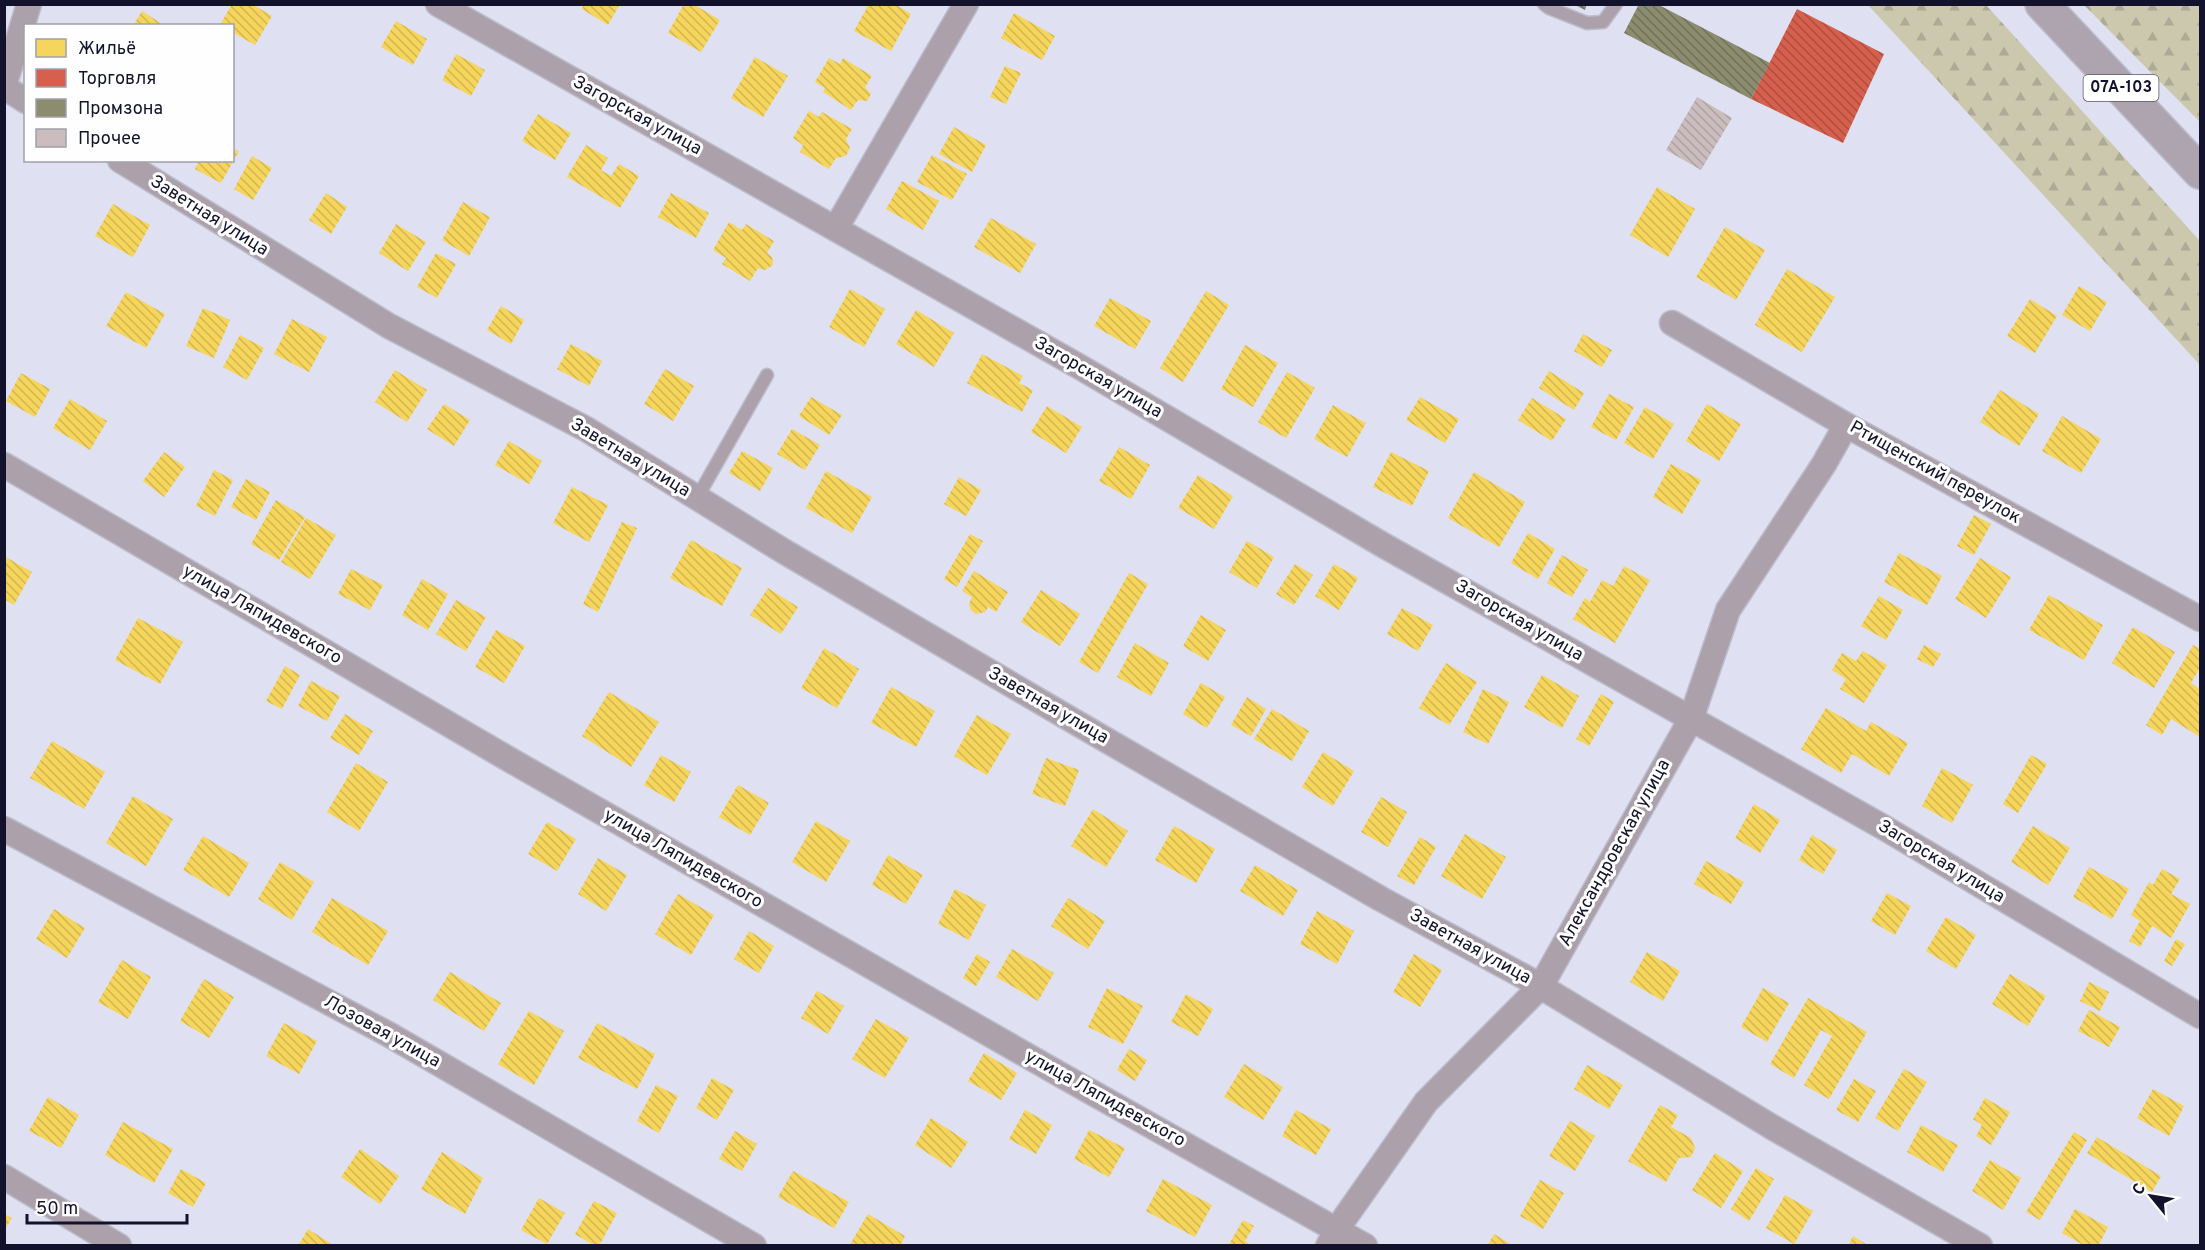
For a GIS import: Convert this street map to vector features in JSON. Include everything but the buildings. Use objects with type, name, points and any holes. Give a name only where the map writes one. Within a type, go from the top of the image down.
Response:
[{"type":"main road","name":"07А-103","points":[[2042,4],[2200,172]]},
{"type":"street","points":[[24,100],[4,87],[29,4]]},
{"type":"street","name":"Загорская улица","points":[[438,4],[1080,367],[1383,545],[1883,827],[2200,1016]]},
{"type":"street","points":[[836,228],[966,4]]},
{"type":"street","name":"Заветная улица","points":[[123,162],[389,326],[586,429],[795,558],[1092,732],[1370,893],[1541,986],[1772,1127],[1980,1245]]},
{"type":"street","name":"Ртищенский переулок","points":[[1672,323],[1846,425],[2200,619]]},
{"type":"street","name":"Александровская улица","points":[[1333,1237],[1426,1102],[1541,986],[1691,719],[1728,610],[1824,464],[1846,425]]},
{"type":"street","name":"улица Ляпидевского","points":[[4,465],[515,763],[1050,1069],[1333,1237],[1365,1245]]},
{"type":"street","name":"Лозовая улица","points":[[4,829],[388,1034],[754,1245]]},
{"type":"street","points":[[4,1177],[119,1245]]},
{"type":"lane","points":[[1544,4],[1587,23],[1603,22],[1616,4]]},
{"type":"lane","points":[[697,498],[767,375]]},
{"type":"green space","points":[[1868,5],[1986,5],[2200,241],[2200,365]]},
{"type":"green space","points":[[2084,5],[2200,5],[2200,122]]}]
